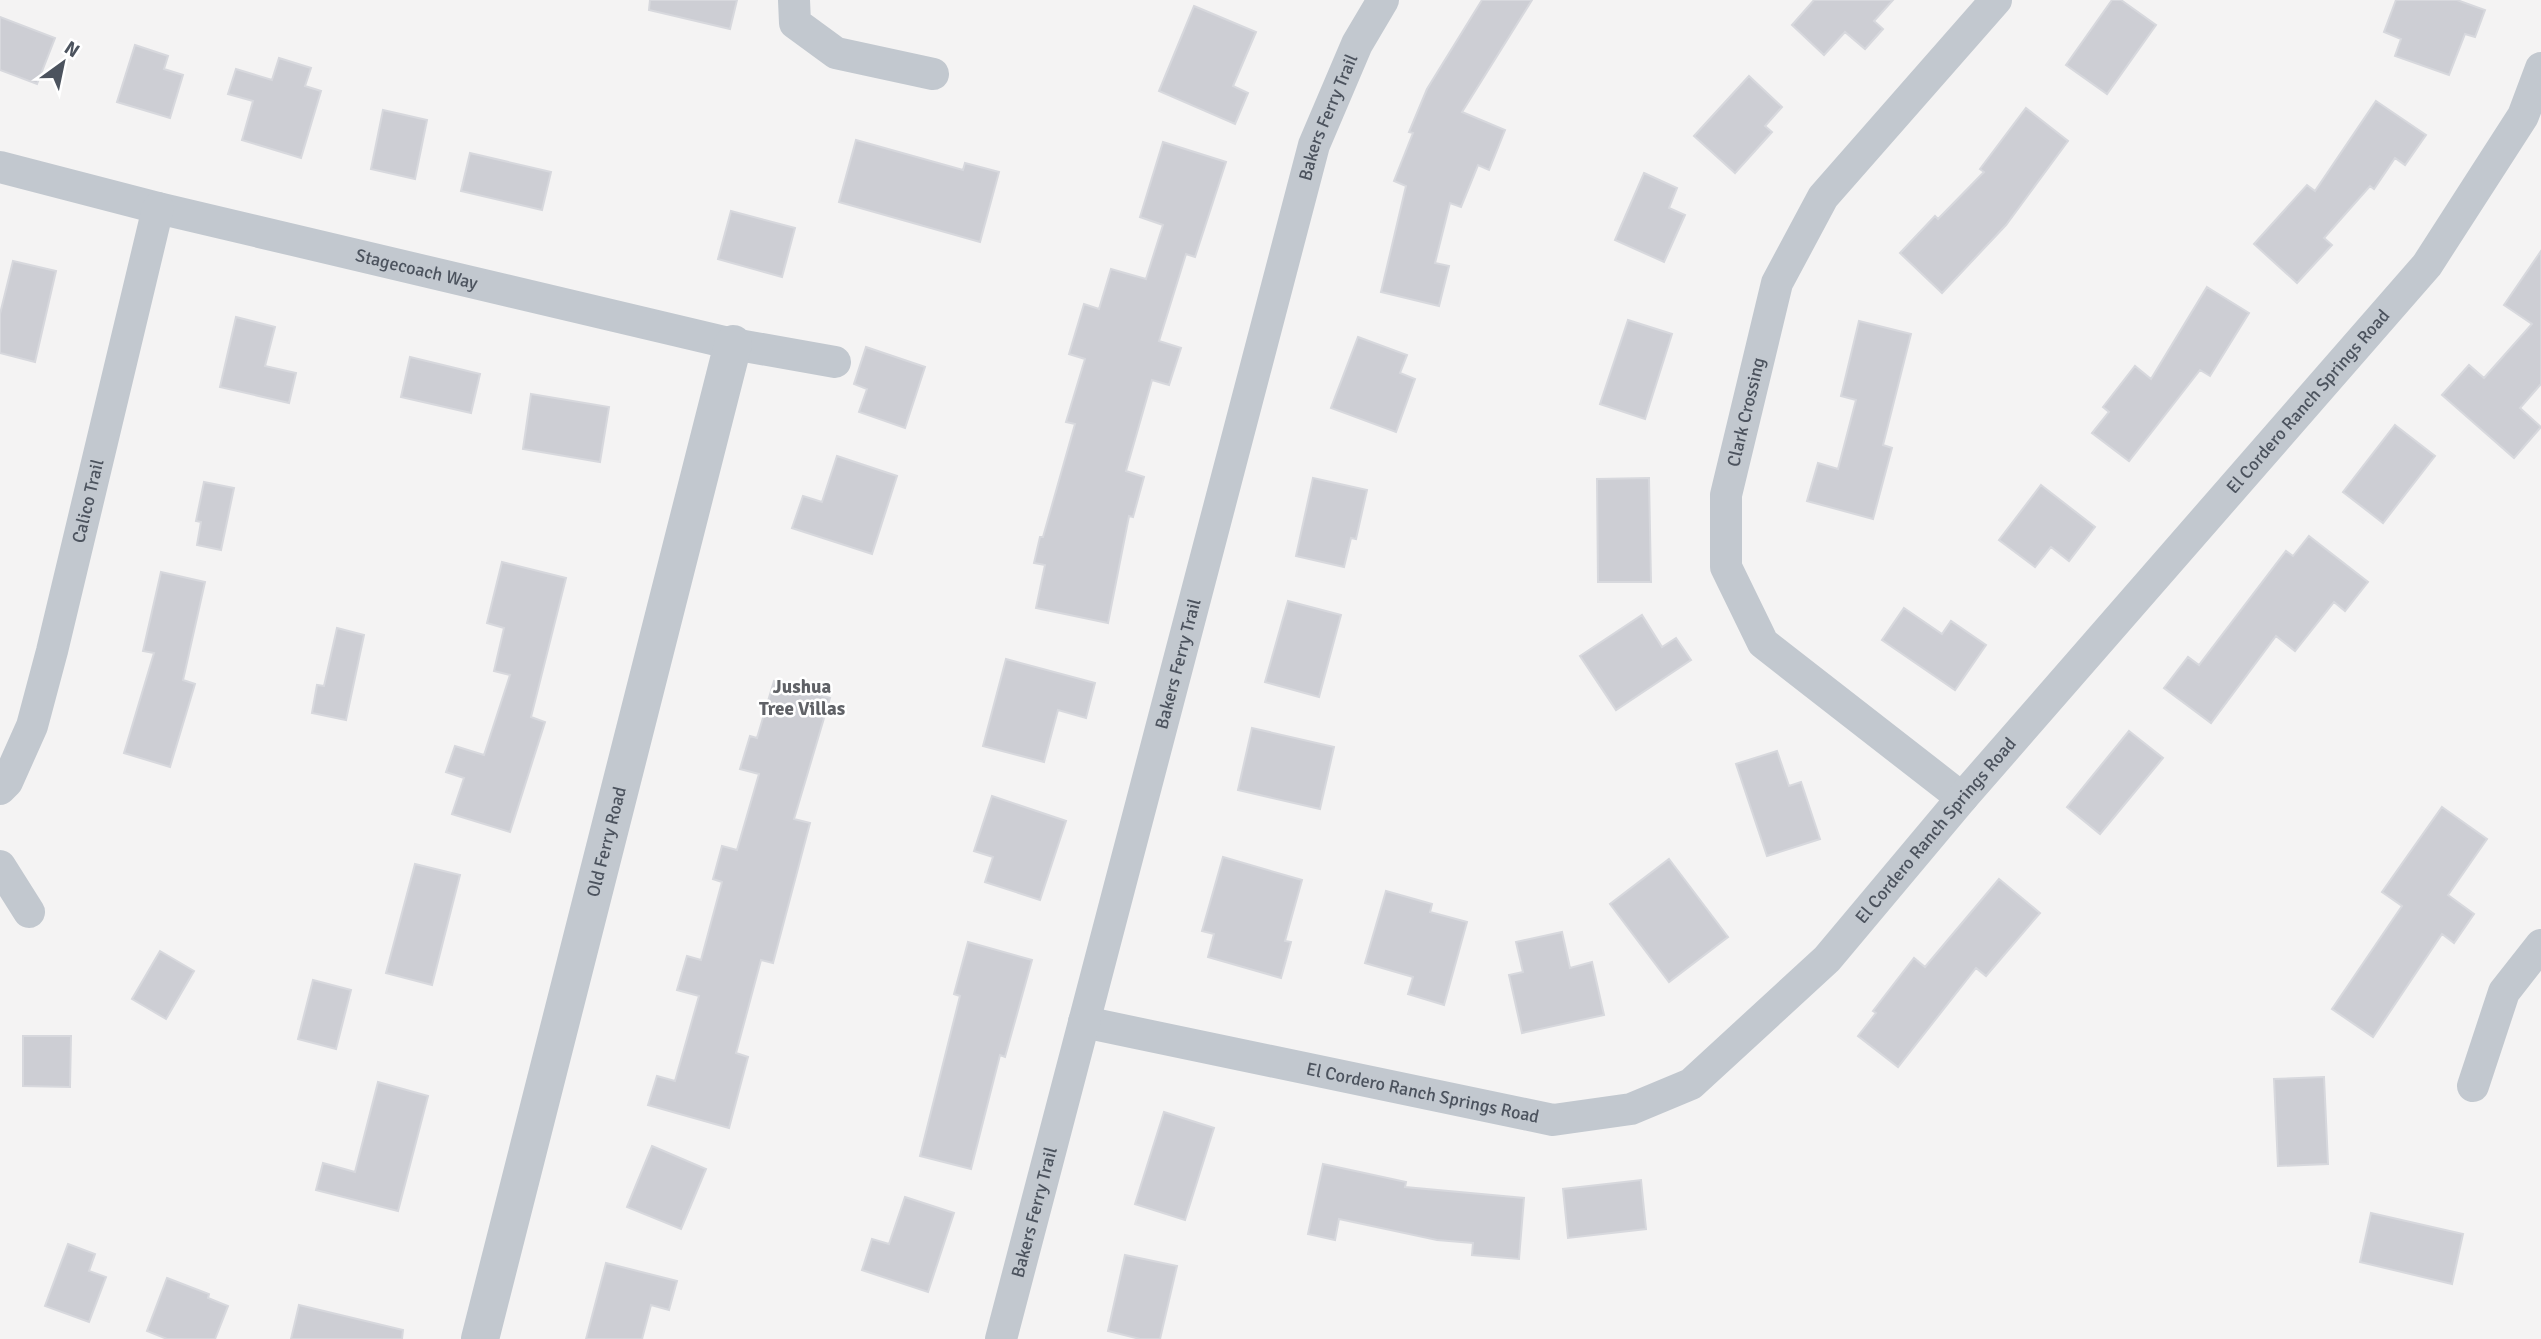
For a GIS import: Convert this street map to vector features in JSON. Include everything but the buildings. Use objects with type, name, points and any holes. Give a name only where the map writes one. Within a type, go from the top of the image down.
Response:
[{"type":"street","points":[[794,0],[795,23],[836,54],[933,74]]},
{"type":"street","name":"Bakers Ferry Trail","points":[[1001,1339],[1314,145],[1357,44],[1383,0]]},
{"type":"street","name":"Clark Crossing","points":[[1962,798],[1763,643],[1726,566],[1726,495],[1777,283],[1823,197],[1996,0]]},
{"type":"street","name":"El Cordero Ranch Springs Road","points":[[1084,1022],[1553,1119],[1631,1109],[1691,1084],[1827,959],[1962,798],[2427,265],[2523,116],[2541,68]]},
{"type":"street","name":"Stagecoach Way","points":[[0,167],[158,208],[733,344],[835,362]]},
{"type":"street","name":"Calico Trail","points":[[0,789],[7,782],[32,726],[158,208]]},
{"type":"street","name":"Old Ferry Road","points":[[480,1339],[733,344]]},
{"type":"street","points":[[0,866],[29,912]]},
{"type":"street","points":[[2473,1086],[2504,992],[2541,945]]},
{"type":"district","name":"Jushua Tree Villas","points":[[802,698]]}]
